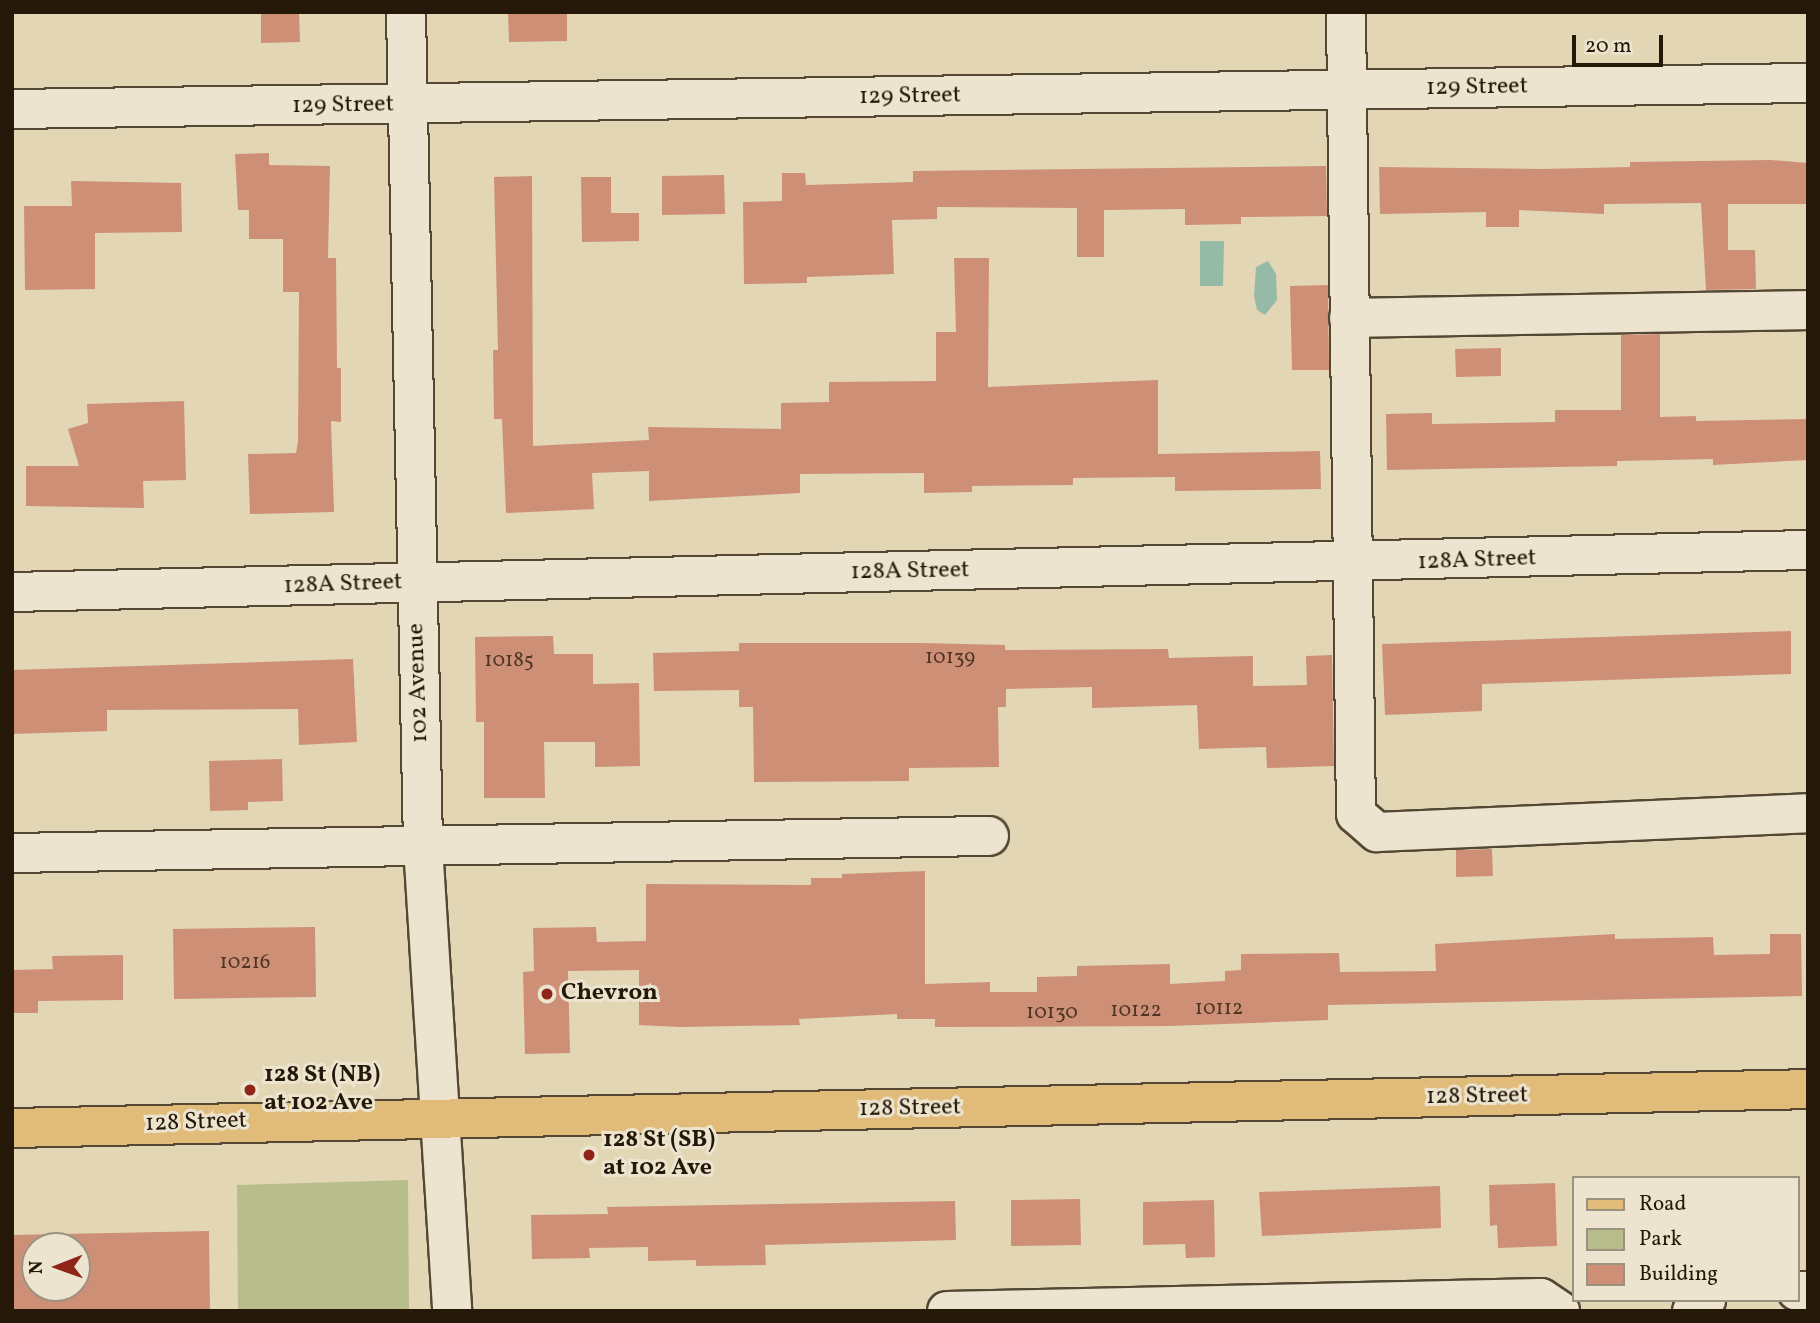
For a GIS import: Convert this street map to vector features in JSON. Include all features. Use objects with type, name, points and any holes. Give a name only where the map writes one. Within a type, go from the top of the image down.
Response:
[{"type":"main road","name":"128 Street","points":[[12,1128],[1808,1090]]},
{"type":"street","name":"102 Avenue","points":[[406,12],[416,583],[424,846],[452,1311]]},
{"type":"street","points":[[1346,12],[1356,814],[1377,832],[1808,813]]},
{"type":"street","name":"129 Street","points":[[12,109],[408,106],[1808,83]]},
{"type":"street","points":[[1349,318],[1808,310]]},
{"type":"street","name":"128A Street","points":[[12,592],[1353,564],[1808,550]]},
{"type":"street","points":[[12,853],[989,836]]},
{"type":"street","points":[[947,1311],[1541,1298],[1560,1311]]},
{"type":"green space","points":[[408,1180],[409,1311],[238,1311],[237,1185]]},
{"type":"shaded area","points":[[1200,241],[1224,241],[1223,286],[1200,286]]},
{"type":"shaded area","points":[[1268,261],[1276,274],[1277,300],[1265,315],[1257,310],[1254,296],[1256,267]]},
{"type":"building","points":[[261,12],[299,12],[300,42],[261,43]]},
{"type":"building","points":[[508,12],[567,12],[567,41],[509,42]]},
{"type":"building","points":[[269,153],[269,165],[330,166],[328,258],[336,258],[337,368],[341,368],[341,422],[331,421],[334,512],[250,514],[248,454],[296,453],[298,442],[299,292],[283,292],[283,239],[249,239],[249,210],[238,210],[235,154]]},
{"type":"building","points":[[1771,160],[1808,163],[1808,204],[1728,204],[1728,250],[1755,250],[1756,289],[1706,290],[1701,203],[1604,204],[1604,214],[1519,210],[1519,227],[1486,227],[1486,212],[1380,214],[1379,167],[1542,169],[1630,167],[1630,162]]},
{"type":"building","points":[[1326,166],[1327,216],[1241,217],[1241,224],[1185,225],[1185,209],[1104,210],[1104,257],[1077,257],[1077,208],[937,207],[937,219],[892,220],[894,274],[807,277],[807,283],[744,284],[743,202],[782,201],[782,173],[805,173],[806,185],[913,182],[913,171]]},
{"type":"building","points":[[724,175],[725,214],[662,215],[662,176]]},
{"type":"building","points":[[532,176],[533,446],[649,440],[648,427],[781,429],[781,403],[829,402],[829,382],[936,381],[936,332],[956,332],[954,258],[989,258],[988,387],[1158,380],[1158,454],[1320,451],[1321,489],[1175,491],[1175,477],[1073,478],[1073,485],[972,486],[972,492],[924,493],[924,473],[800,474],[800,493],[649,501],[649,471],[592,473],[594,509],[506,513],[502,419],[494,419],[493,350],[498,350],[494,177]]},
{"type":"building","points":[[581,177],[611,177],[611,213],[639,213],[639,241],[582,242]]},
{"type":"building","points":[[71,181],[181,183],[182,232],[95,233],[95,289],[25,290],[24,206],[72,206]]},
{"type":"building","points":[[1328,285],[1329,370],[1292,370],[1290,286]]},
{"type":"building","points":[[1660,334],[1660,417],[1696,416],[1696,421],[1808,419],[1808,460],[1713,465],[1713,459],[1617,461],[1617,466],[1387,470],[1386,414],[1432,413],[1432,424],[1555,422],[1555,410],[1621,410],[1621,335]]},
{"type":"building","points":[[1501,348],[1501,376],[1456,377],[1455,349]]},
{"type":"building","points":[[184,401],[186,480],[143,481],[144,508],[26,506],[26,466],[79,466],[68,429],[88,423],[87,404]]},
{"type":"building","points":[[1791,631],[1791,674],[1482,684],[1482,711],[1385,715],[1382,644]]},
{"type":"building","points":[[553,636],[554,654],[593,654],[593,684],[639,683],[640,766],[595,767],[595,742],[544,742],[545,798],[484,798],[484,722],[476,722],[475,637]]},
{"type":"building","points":[[739,643],[1005,645],[1005,650],[1168,649],[1169,658],[1253,656],[1253,686],[1307,685],[1306,656],[1332,655],[1334,766],[1267,768],[1266,747],[1199,749],[1197,705],[1092,708],[1092,687],[1006,689],[1006,707],[998,707],[999,767],[909,768],[909,781],[754,782],[753,707],[739,707],[739,690],[654,691],[653,653],[739,651]]},
{"type":"building","points":[[353,659],[357,742],[299,745],[298,709],[107,710],[107,731],[12,734],[12,670]]},
{"type":"building","points":[[282,759],[283,801],[248,802],[248,810],[210,811],[209,761]]},
{"type":"building","points":[[1492,849],[1493,876],[1456,877],[1456,850]]},
{"type":"building","points":[[925,871],[925,984],[990,982],[990,992],[1037,992],[1037,977],[1077,976],[1077,966],[1170,964],[1170,984],[1225,981],[1225,971],[1241,970],[1241,954],[1339,953],[1340,972],[1436,971],[1435,944],[1615,934],[1615,939],[1713,937],[1714,955],[1770,954],[1770,934],[1801,934],[1802,996],[1328,1005],[1328,1020],[1171,1026],[935,1027],[935,1019],[897,1019],[897,1014],[799,1019],[800,1025],[680,1027],[639,1025],[639,970],[568,971],[570,1053],[525,1054],[523,972],[534,971],[533,928],[596,927],[597,942],[646,941],[646,884],[811,885],[811,878],[842,878],[842,874]]},
{"type":"building","points":[[315,927],[316,997],[174,999],[173,929]]},
{"type":"building","points":[[123,955],[123,1000],[38,1001],[38,1013],[12,1013],[12,970],[53,969],[52,956]]},
{"type":"building","points":[[1555,1183],[1557,1246],[1498,1248],[1497,1225],[1490,1226],[1489,1185]]},
{"type":"building","points":[[1440,1186],[1441,1228],[1262,1236],[1259,1192]]},
{"type":"building","points":[[1080,1199],[1081,1245],[1011,1246],[1011,1200]]},
{"type":"building","points":[[1214,1200],[1215,1257],[1186,1258],[1185,1244],[1143,1245],[1143,1202]]},
{"type":"building","points":[[955,1201],[956,1240],[765,1245],[766,1265],[696,1266],[696,1260],[648,1261],[648,1247],[589,1248],[590,1258],[532,1259],[531,1215],[608,1214],[607,1207]]},
{"type":"building","points":[[209,1231],[210,1311],[12,1311],[12,1235],[21,1235],[21,1302],[91,1302],[91,1233]]},
{"type":"place","name":"Chevron","points":[[547,994]]},
{"type":"place","name":"128 St (NB) at 102 Ave","points":[[250,1090]]},
{"type":"place","name":"128 St (SB) at 102 Ave","points":[[589,1155]]}]
